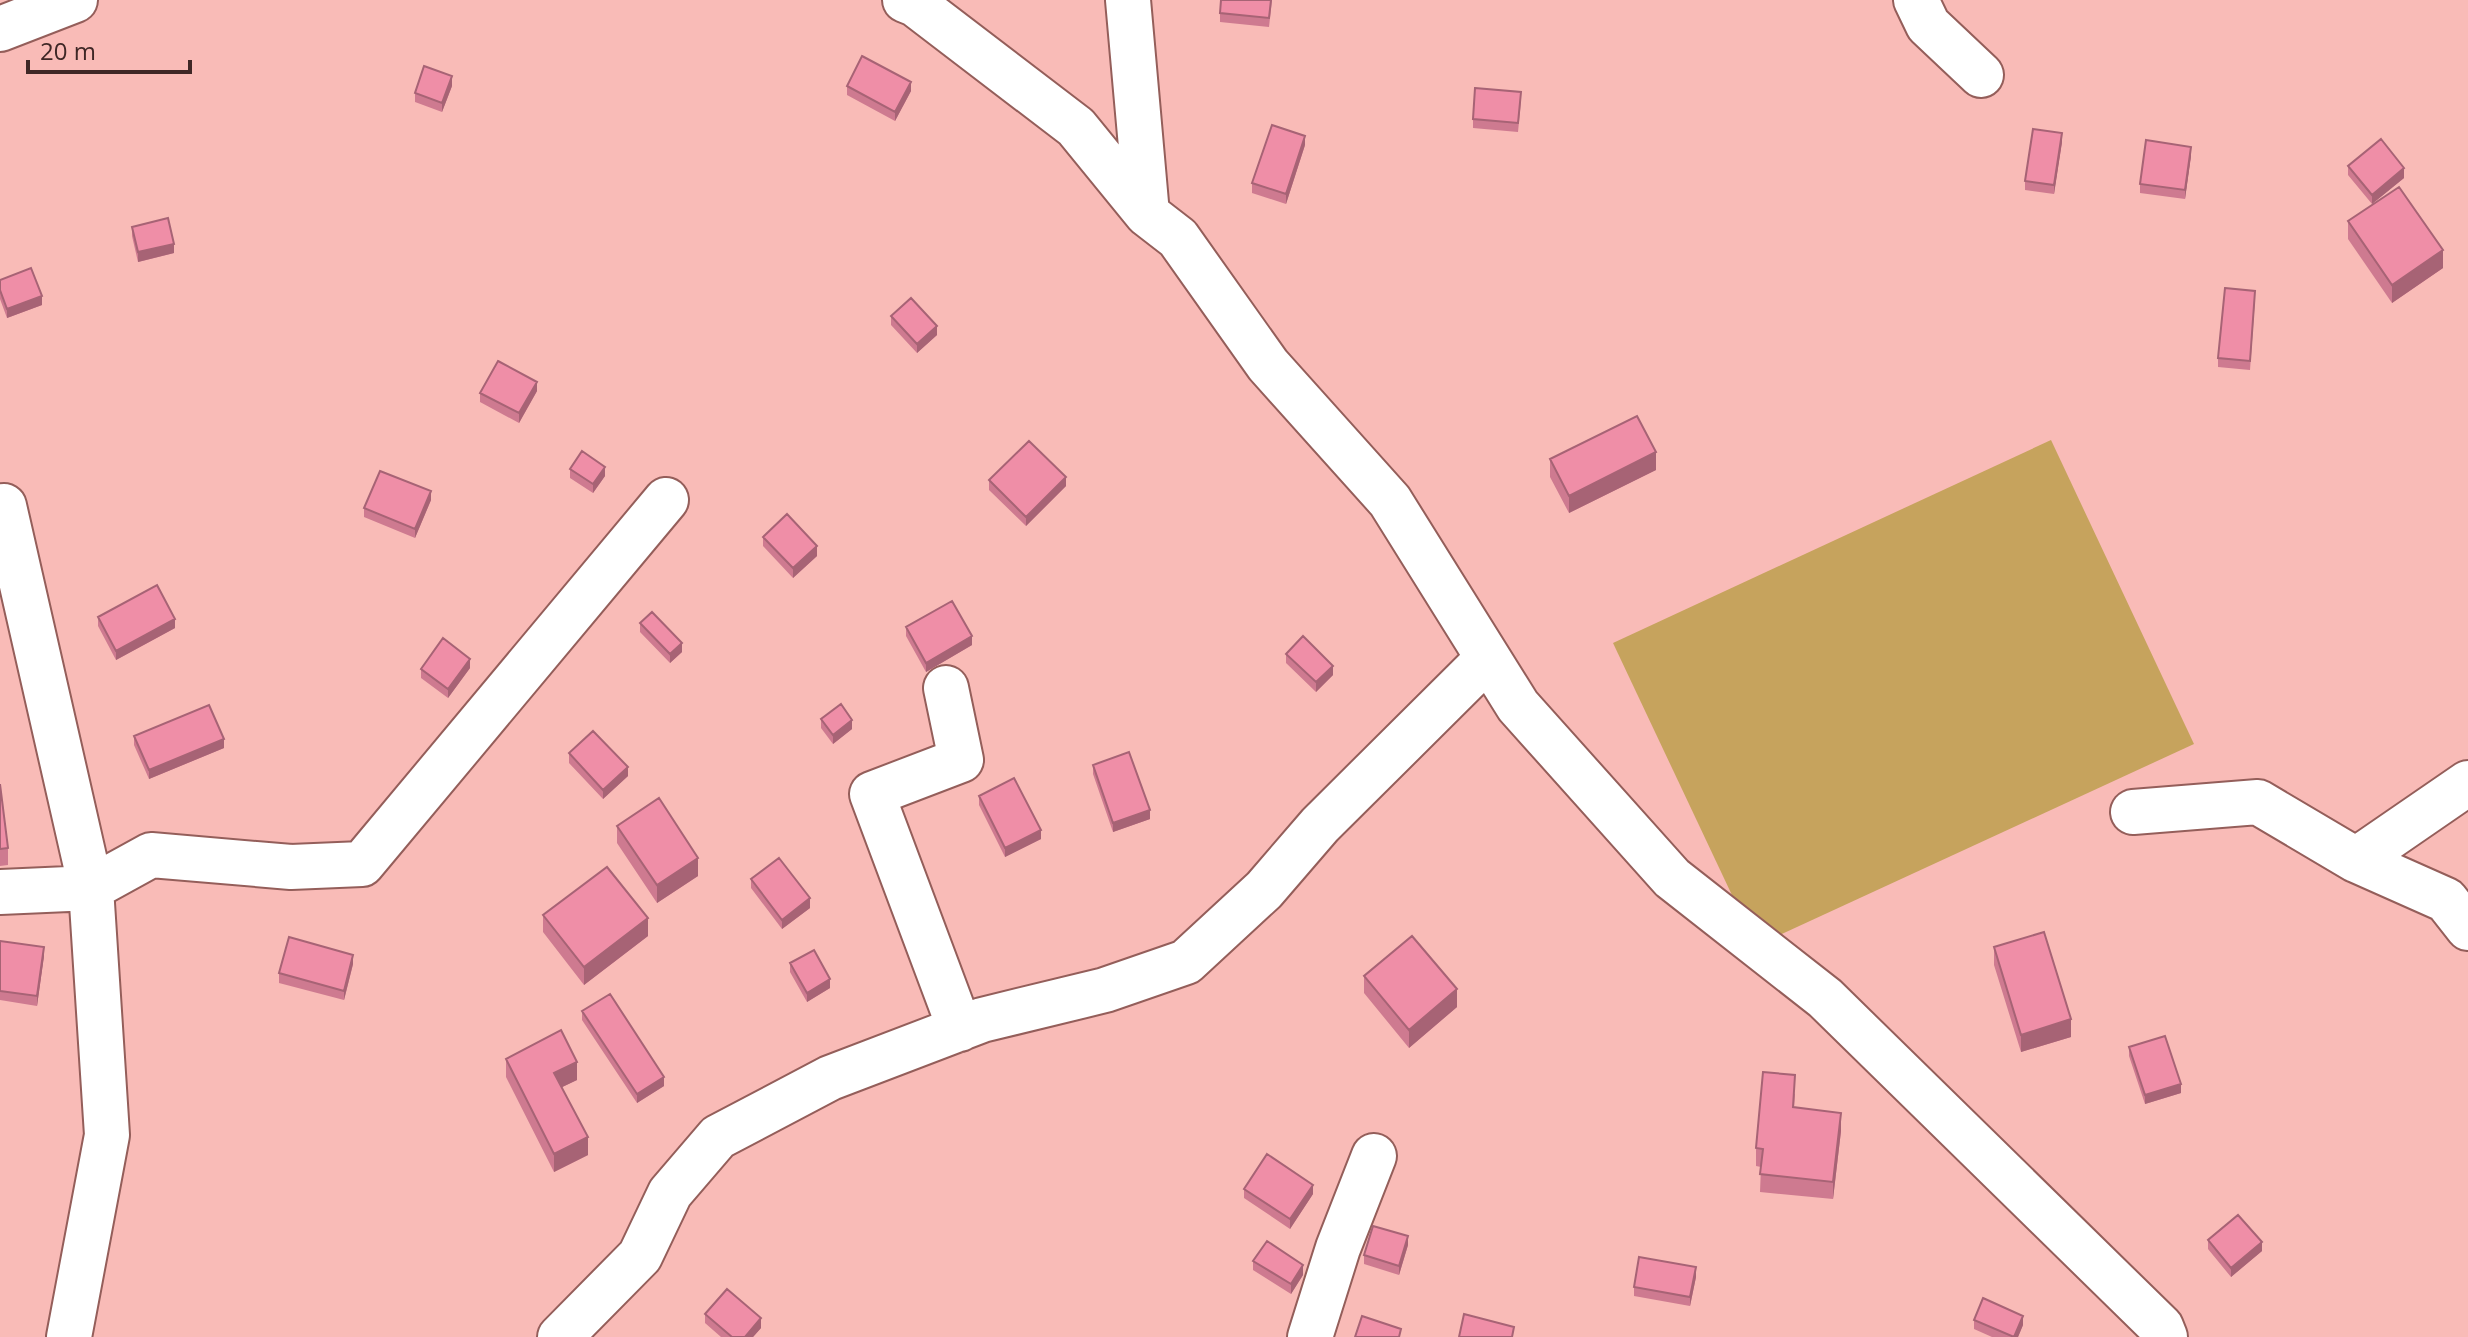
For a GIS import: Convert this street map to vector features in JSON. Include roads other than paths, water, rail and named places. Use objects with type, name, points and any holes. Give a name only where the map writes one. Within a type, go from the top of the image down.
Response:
[{"type":"street","points":[[0,29],[75,0]]},
{"type":"street","points":[[905,0],[915,4],[1076,127],[1147,214],[1178,238],[1268,365],[1390,501],[1518,706],[1672,878],[1825,998],[2161,1327],[2165,1337]]},
{"type":"street","points":[[1128,0],[1147,214]]},
{"type":"street","points":[[1916,0],[1928,25],[1981,75]]},
{"type":"street","points":[[0,892],[91,888],[151,855],[291,867],[362,864],[666,500]]},
{"type":"street","points":[[4,506],[91,888],[107,1135],[69,1337]]},
{"type":"street","points":[[560,1337],[640,1256],[670,1193],[718,1137],[830,1078],[960,1029],[1105,990],[1186,962],[1264,890],[1320,825],[1488,658]]},
{"type":"street","points":[[946,688],[961,760],[872,794],[960,1029]]},
{"type":"street","points":[[2356,860],[2468,783]]},
{"type":"street","points":[[2133,812],[2258,802],[2356,860],[2446,900],[2468,928]]},
{"type":"street","points":[[1310,1337],[1338,1248],[1374,1156]]}]
